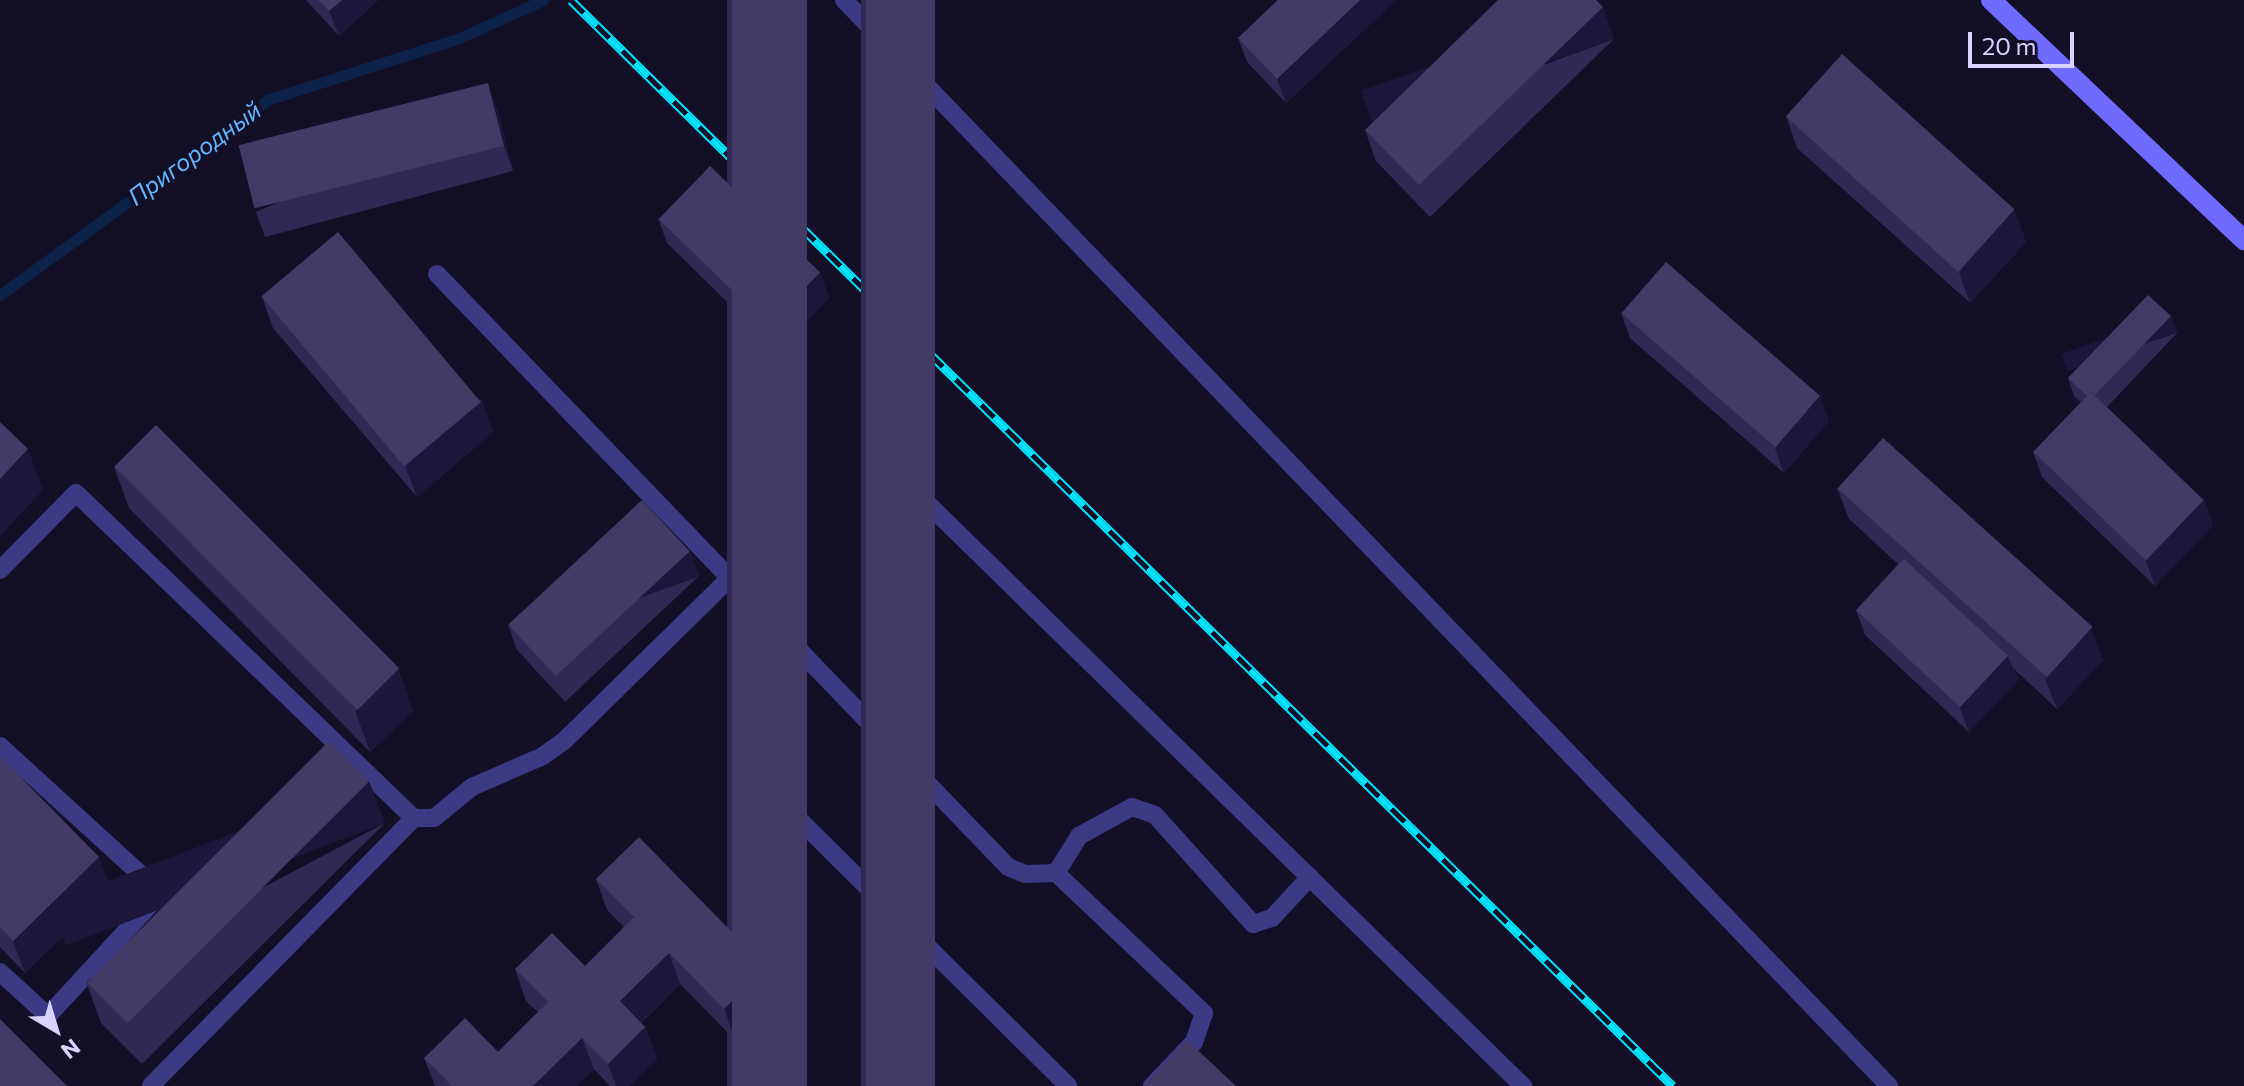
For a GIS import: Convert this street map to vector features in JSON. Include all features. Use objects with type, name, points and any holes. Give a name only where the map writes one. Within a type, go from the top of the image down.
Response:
[{"type":"main road","points":[[1991,0],[2244,240]]},
{"type":"lane","points":[[844,0],[1889,1086]]},
{"type":"lane","points":[[437,274],[728,580],[1008,867],[1025,874],[1056,873],[1204,1013],[1194,1042],[1152,1086]]},
{"type":"lane","points":[[0,570],[76,493],[414,818],[434,818],[472,787],[527,764],[565,740],[728,580]]},
{"type":"lane","points":[[927,503],[1523,1086]]},
{"type":"lane","points":[[0,746],[161,893],[48,1016],[0,972]]},
{"type":"lane","points":[[754,775],[1068,1086]]},
{"type":"lane","points":[[1056,873],[1079,836],[1132,807],[1155,815],[1253,924],[1272,918],[1310,877]]},
{"type":"lane","points":[[151,1086],[414,818]]},
{"type":"building","points":[[319,0],[342,0],[329,11]]},
{"type":"building","points":[[732,0],[807,0],[807,1086],[732,1086]]},
{"type":"building","points":[[866,0],[935,0],[935,1086],[866,1086]]},
{"type":"building","points":[[1278,0],[1360,0],[1277,79],[1238,38]]},
{"type":"building","points":[[1498,0],[1596,0],[1603,7],[1419,185],[1365,130]]},
{"type":"building","points":[[1842,54],[2014,209],[1958,272],[1786,116]]},
{"type":"building","points":[[488,83],[504,146],[254,208],[239,145]]},
{"type":"building","points":[[710,166],[820,272],[769,326],[659,219]]},
{"type":"building","points":[[338,232],[481,402],[404,466],[261,296]]},
{"type":"building","points":[[1666,262],[1820,396],[1775,447],[1621,313]]},
{"type":"building","points":[[2148,295],[2171,316],[2095,395],[2091,392],[2087,396],[2068,378]]},
{"type":"building","points":[[2091,392],[2203,500],[2146,560],[2033,452]]},
{"type":"building","points":[[0,422],[28,449],[0,479]]},
{"type":"building","points":[[156,425],[399,668],[358,710],[114,467]]},
{"type":"building","points":[[1883,438],[2093,627],[2047,677],[1837,489]]},
{"type":"building","points":[[642,500],[690,551],[556,676],[508,625]]},
{"type":"building","points":[[1904,559],[2008,656],[1960,707],[1856,610]]},
{"type":"building","points":[[329,741],[369,781],[127,1023],[87,983]]},
{"type":"building","points":[[0,756],[99,857],[13,941],[0,927]]},
{"type":"building","points":[[639,837],[767,968],[724,1009],[669,953],[620,1001],[645,1027],[608,1064],[582,1038],[533,1086],[452,1086],[424,1058],[465,1018],[498,1052],[548,1002],[515,969],[552,933],[585,966],[634,917],[596,879]]},
{"type":"building","points":[[0,1019],[67,1086],[0,1086]]},
{"type":"building","points":[[1187,1040],[1236,1086],[1146,1086]]},
{"type":"waterway","name":"Пригородный","points":[[0,295],[267,100],[457,39],[543,0]]},
{"type":"railway","points":[[571,0],[1673,1086]]}]
